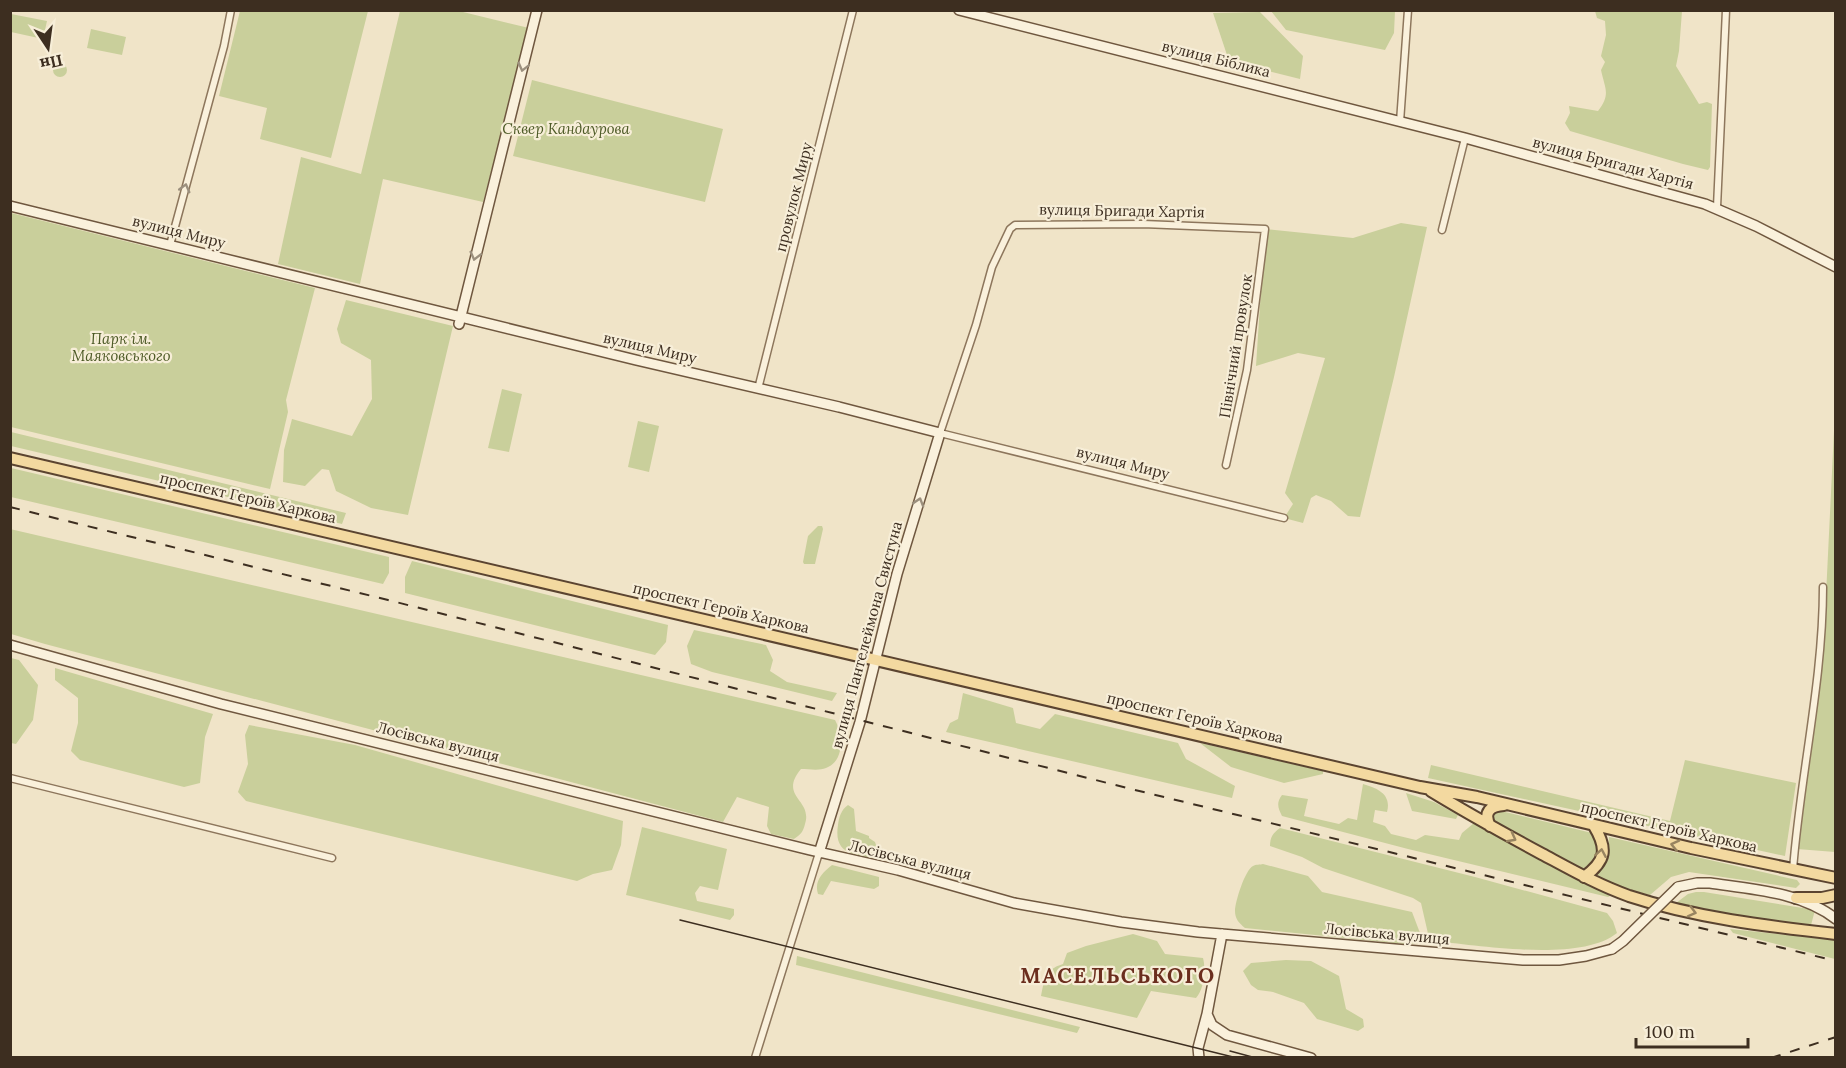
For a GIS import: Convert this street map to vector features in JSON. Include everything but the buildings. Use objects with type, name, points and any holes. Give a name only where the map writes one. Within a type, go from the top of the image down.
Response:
[{"type":"main road","name":"проспект Героїв Харкова","points":[[10,458],[1425,788],[1510,804],[1594,826],[1836,878]]},
{"type":"main road","name":"проспект Героїв Харкова","points":[[1425,788],[1584,877],[1630,896],[1706,916],[1761,926],[1836,934]]},
{"type":"main road","points":[[1490,826],[1487,816],[1489,809],[1510,804]]},
{"type":"main road","points":[[1584,877],[1600,862],[1603,856],[1602,840],[1594,826]]},
{"type":"main road","points":[[1796,898],[1822,898],[1836,895]]},
{"type":"street","points":[[170,245],[224,46],[231,10]]},
{"type":"street","points":[[460,320],[537,10]]},
{"type":"street","name":"провулок Миру","points":[[758,389],[853,10]]},
{"type":"street","name":"вулиця Біблика","points":[[959,10],[1465,138]]},
{"type":"street","points":[[1400,122],[1408,10]]},
{"type":"street","points":[[1717,207],[1726,10]]},
{"type":"street","points":[[1442,230],[1465,138]]},
{"type":"street","name":"вулиця Бригади Хартія","points":[[1465,138],[1717,207],[1836,267]]},
{"type":"street","name":"вулиця Миру","points":[[10,206],[460,320],[758,389],[1284,519]]},
{"type":"street","name":"вулиця Бригади Хартія","points":[[1015,225],[1143,224],[1266,229]]},
{"type":"street","name":"вулиця Пантелеймона Свистуна","points":[[755,1058],[856,733],[897,574],[940,433],[976,325],[992,267],[1010,229],[1015,225]]},
{"type":"street","name":"Північний провулок","points":[[1226,465],[1247,370],[1266,229]]},
{"type":"street","points":[[1793,870],[1809,752],[1823,617],[1823,587]]},
{"type":"street","name":"Лосівська вулиця","points":[[10,645],[221,704],[898,870],[1014,903],[1121,922],[1222,934],[1535,961],[1570,959],[1612,949],[1678,887],[1696,883],[1710,883],[1796,898],[1814,905],[1836,919]]},
{"type":"street","points":[[10,778],[332,858]]},
{"type":"street","points":[[1199,1058],[1198,1048],[1207,1014],[1222,934]]},
{"type":"street","points":[[1207,1014],[1212,1025],[1227,1035],[1311,1058]]},
{"type":"green space","points":[[240,11],[368,11],[331,158],[260,139],[267,108],[219,96]]},
{"type":"green space","points":[[400,11],[459,11],[529,28],[483,202],[383,179],[360,284],[278,264],[301,157],[361,174]]},
{"type":"green space","points":[[1271,11],[1395,11],[1394,33],[1385,50],[1286,30]]},
{"type":"green space","points":[[1595,11],[1682,11],[1676,66],[1699,104],[1707,102],[1712,104],[1710,167],[1708,170],[1570,131],[1565,123],[1570,113],[1569,106],[1598,111],[1606,96],[1601,70],[1605,62],[1601,56],[1606,35],[1605,21],[1597,18]]},
{"type":"green space","points":[[1260,12],[1303,56],[1300,79],[1229,61],[1213,13]]},
{"type":"green space","points":[[11,14],[47,21],[43,39],[11,32]]},
{"type":"green space","points":[[91,29],[126,37],[122,55],[87,48]]},
{"type":"green space","points":[[57,63],[63,63],[67,70],[63,77],[57,77],[53,73],[53,67]]},
{"type":"green space","name":"Сквер Кандаурова","points":[[532,80],[723,129],[705,202],[513,156]]},
{"type":"green space","name":"Парк ім. Маяковського","points":[[11,213],[315,288],[286,400],[288,412],[270,489],[11,427]]},
{"type":"green space","points":[[1401,223],[1427,227],[1360,517],[1348,516],[1331,501],[1316,495],[1311,498],[1303,523],[1284,518],[1293,504],[1285,493],[1325,358],[1298,353],[1256,366],[1265,229],[1353,238]]},
{"type":"green space","points":[[346,300],[453,326],[408,515],[371,508],[336,491],[329,470],[322,469],[305,486],[283,482],[284,450],[292,419],[352,436],[372,399],[371,360],[341,343],[337,329]]},
{"type":"green space","points":[[502,389],[522,394],[509,452],[488,448]]},
{"type":"green space","points":[[1835,410],[1835,852],[1797,849],[1825,616]]},
{"type":"green space","points":[[638,421],[659,426],[649,472],[628,467]]},
{"type":"green space","points":[[11,432],[346,513],[342,524],[11,446]]},
{"type":"green space","points":[[11,468],[389,557],[389,573],[383,584],[11,497]]},
{"type":"green space","points":[[818,526],[822,526],[823,529],[815,564],[804,564],[808,536]]},
{"type":"green space","points":[[10,529],[835,720],[840,732],[841,747],[837,760],[832,765],[817,770],[801,769],[795,778],[794,792],[805,809],[806,816],[802,831],[794,839],[771,834],[767,826],[769,807],[737,797],[723,822],[11,634]]},
{"type":"green space","points":[[412,561],[668,625],[666,642],[655,655],[405,593],[405,577]]},
{"type":"green space","points":[[694,630],[766,645],[773,660],[770,671],[787,682],[837,693],[832,701],[712,672],[691,664],[687,646]]},
{"type":"green space","points":[[11,658],[19,660],[38,685],[33,720],[16,744],[11,743]]},
{"type":"green space","points":[[55,668],[213,714],[205,737],[200,783],[184,787],[80,760],[71,751],[78,723],[78,698],[55,680]]},
{"type":"green space","points":[[963,693],[1013,708],[1016,723],[1040,729],[1055,714],[1178,743],[1186,759],[1235,786],[1232,798],[946,732],[950,723],[958,719]]},
{"type":"green space","points":[[249,725],[355,745],[623,821],[621,845],[612,870],[593,874],[577,881],[246,801],[238,792],[248,764],[245,735]]},
{"type":"green space","points":[[1200,743],[1323,771],[1323,774],[1284,783],[1231,767]]},
{"type":"green space","points":[[1685,760],[1796,783],[1785,856],[1428,778],[1431,765],[1670,821]]},
{"type":"green space","points":[[1363,784],[1378,790],[1385,796],[1387,812],[1375,810],[1373,822],[1385,826],[1391,834],[1416,840],[1425,835],[1459,840],[1462,833],[1474,823],[1610,896],[1408,849],[1282,816],[1279,808],[1278,803],[1282,795],[1308,799],[1304,816],[1339,824],[1348,818],[1357,820]]},
{"type":"green space","points":[[1406,793],[1434,802],[1458,815],[1456,819],[1412,811]]},
{"type":"green space","points":[[848,805],[854,809],[856,831],[869,836],[875,842],[881,860],[856,855],[843,849],[839,843],[837,835],[839,819],[842,811]]},
{"type":"green space","points":[[1497,810],[1592,833],[1598,843],[1594,859],[1580,870],[1492,822],[1490,814]]},
{"type":"green space","points":[[642,827],[727,849],[718,890],[700,886],[695,893],[697,901],[734,909],[734,915],[730,920],[626,895]]},
{"type":"green space","points":[[1280,828],[1607,913],[1617,933],[1600,942],[1554,950],[1501,948],[1433,941],[1429,938],[1421,903],[1413,898],[1323,868],[1302,857],[1270,846],[1272,836]]},
{"type":"green space","points":[[1609,837],[1797,880],[1800,884],[1796,888],[1689,872],[1671,877],[1650,895],[1612,885],[1595,877],[1607,860]]},
{"type":"green space","points":[[1263,864],[1308,876],[1322,892],[1412,912],[1420,933],[1419,943],[1405,944],[1245,928],[1238,921],[1235,907],[1250,869],[1254,865]]},
{"type":"green space","points":[[832,865],[879,877],[879,886],[874,889],[831,881],[823,895],[818,894],[817,885],[820,878]]},
{"type":"green space","points":[[1696,892],[1815,910],[1810,929],[1676,903],[1688,894]]},
{"type":"green space","points":[[1730,929],[1835,940],[1835,959],[1733,933]]},
{"type":"green space","points":[[1133,934],[1157,941],[1165,954],[1203,958],[1204,979],[1196,998],[1151,991],[1137,1018],[1041,996],[1046,976],[1052,969],[1063,964],[1067,953]]},
{"type":"green space","points":[[797,956],[1080,1027],[1077,1033],[796,965]]},
{"type":"green space","points":[[1286,960],[1311,961],[1339,976],[1346,1009],[1363,1019],[1364,1027],[1358,1031],[1317,1019],[1304,1003],[1273,992],[1258,990],[1251,985],[1243,971],[1251,963]]},
{"type":"tram line","points":[[680,920],[1237,1058]]},
{"type":"tram line","points":[[1230,1051],[1256,1058]]},
{"type":"railway","points":[[10,507],[388,600],[1131,789],[1836,961]]},
{"type":"railway","points":[[1771,1058],[1836,1037]]},
{"type":"district","name":"МАСЕЛЬСЬКОГО","points":[[1118,976]]}]
